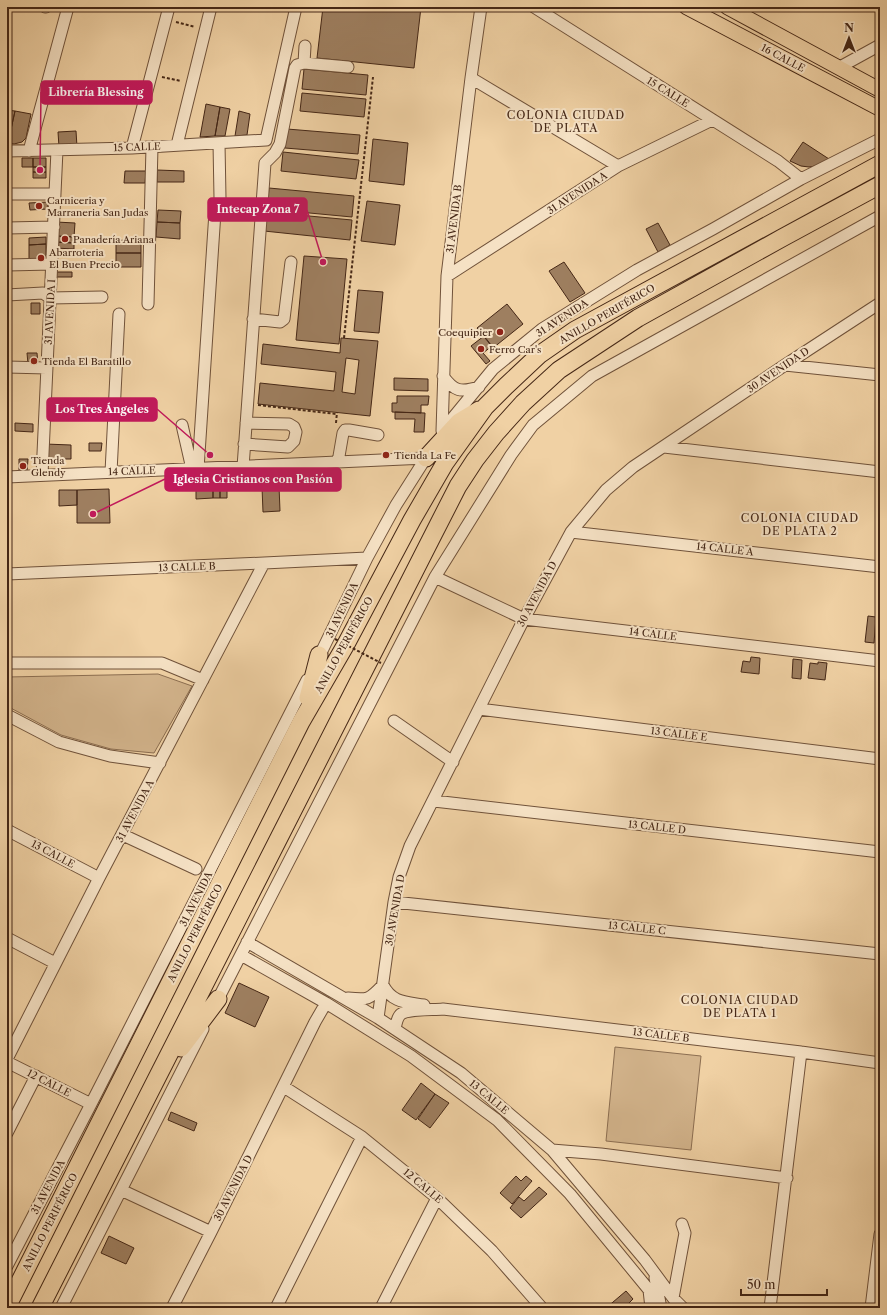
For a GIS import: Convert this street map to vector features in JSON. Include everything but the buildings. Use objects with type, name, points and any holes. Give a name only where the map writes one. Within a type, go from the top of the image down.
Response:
[{"type":"highway","name":"ANILLO PERIFÉRICO","points":[[7,1307],[301,722],[445,462],[485,407],[539,355],[575,330],[880,164]]},
{"type":"highway","name":"ANILLO PERIFÉRICO","points":[[40,1308],[458,486],[475,460],[496,433],[523,403],[559,370],[638,318],[880,185]]},
{"type":"highway","points":[[426,458],[459,422],[485,407]]},
{"type":"highway","points":[[301,722],[319,656]]},
{"type":"highway","points":[[155,1081],[218,999]]},
{"type":"main road","name":"16 CALLE","points":[[688,7],[880,109]]},
{"type":"main road","name":"16 CALLE","points":[[727,7],[880,90]]},
{"type":"street","points":[[29,151],[68,7]]},
{"type":"street","points":[[132,148],[169,7]]},
{"type":"street","points":[[177,145],[211,7]]},
{"type":"street","name":"15 CALLE","points":[[7,152],[132,148],[266,140],[296,7]]},
{"type":"street","name":"31 AVENIDA B","points":[[442,431],[448,276],[471,78],[481,7]]},
{"type":"street","name":"15 CALLE","points":[[534,7],[778,161],[801,179]]},
{"type":"street","points":[[840,68],[880,45]]},
{"type":"street","points":[[304,63],[305,46]]},
{"type":"street","points":[[243,467],[265,163],[275,153],[280,144],[295,68],[297,65],[304,63],[348,67]]},
{"type":"street","points":[[471,78],[618,166]]},
{"type":"street","name":"31 AVENIDA A","points":[[448,276],[618,166],[712,120]]},
{"type":"street","name":"31 AVENIDA","points":[[7,1266],[10,1254],[91,1104],[319,656],[367,558],[396,505],[442,431],[493,369],[542,329],[637,270],[801,179],[880,139]]},
{"type":"street","points":[[219,143],[220,198]]},
{"type":"street","points":[[148,304],[152,147]]},
{"type":"street","name":"31 AVENIDA I","points":[[42,475],[57,150]]},
{"type":"street","points":[[7,194],[55,194]]},
{"type":"street","points":[[195,469],[215,212]]},
{"type":"street","points":[[61,1308],[435,577],[511,455],[533,425],[592,376],[880,216]]},
{"type":"street","points":[[7,228],[54,226]]},
{"type":"street","points":[[253,319],[280,322],[284,319],[291,262]]},
{"type":"street","points":[[7,265],[52,264]]},
{"type":"street","points":[[7,295],[43,293],[50,298],[102,297]]},
{"type":"street","name":"30 AVENIDA D","points":[[378,1018],[394,902],[399,877],[410,846],[434,801],[524,619],[571,532],[606,490],[633,467],[785,364],[880,303]]},
{"type":"street","points":[[111,472],[119,314]]},
{"type":"street","points":[[785,364],[880,375]]},
{"type":"street","points":[[7,367],[47,368]]},
{"type":"street","points":[[443,376],[453,387],[460,391],[467,391],[479,387]]},
{"type":"street","points":[[244,444],[288,447],[294,442],[296,432],[294,427],[290,424],[246,423]]},
{"type":"street","points":[[182,425],[195,469]]},
{"type":"street","points":[[338,462],[343,433],[345,430],[378,435]]},
{"type":"street","points":[[664,447],[880,472]]},
{"type":"street","name":"14 CALLE","points":[[7,477],[426,458]]},
{"type":"street","name":"14 CALLE A","points":[[571,532],[880,567]]},
{"type":"street","name":"13 CALLE B","points":[[7,574],[367,558]]},
{"type":"street","name":"31 AVENIDA A","points":[[7,1058],[55,962],[123,835],[264,563]]},
{"type":"street","name":"14 CALLE","points":[[435,577],[524,619],[880,661]]},
{"type":"street","points":[[7,662],[162,663],[203,680]]},
{"type":"street","name":"13 CALLE E","points":[[479,709],[880,759]]},
{"type":"street","points":[[7,715],[59,742],[110,756],[160,763]]},
{"type":"street","points":[[394,721],[453,762]]},
{"type":"street","name":"13 CALLE D","points":[[434,801],[880,852]]},
{"type":"street","name":"13 CALLE","points":[[7,830],[99,878]]},
{"type":"street","points":[[123,835],[196,869]]},
{"type":"street","name":"13 CALLE C","points":[[394,902],[880,954]]},
{"type":"street","points":[[7,938],[55,962]]},
{"type":"street","name":"13 CALLE","points":[[247,942],[378,1018],[461,1073],[552,1150],[645,1260],[673,1298],[683,1308]]},
{"type":"street","name":"13 CALLE","points":[[241,955],[326,1004],[411,1056],[497,1120],[570,1194],[649,1290],[651,1308]]},
{"type":"street","points":[[342,997],[364,1000],[373,996],[382,985]]},
{"type":"street","name":"13 CALLE B","points":[[382,985],[387,993],[394,999],[443,1009],[801,1052],[880,1063]]},
{"type":"street","name":"30 AVENIDA D","points":[[172,1308],[284,1087],[315,1022],[326,1004]]},
{"type":"street","name":"13 CALLE B","points":[[395,1029],[401,1014],[412,1010],[426,1011],[443,1009]]},
{"type":"street","points":[[770,1308],[787,1178],[801,1052]]},
{"type":"street","name":"12 CALLE","points":[[7,1062],[91,1104]]},
{"type":"street","points":[[7,1133],[36,1076]]},
{"type":"street","name":"12 CALLE","points":[[284,1087],[362,1137],[437,1198],[492,1251],[542,1308]]},
{"type":"street","points":[[276,1308],[362,1137]]},
{"type":"street","points":[[552,1150],[601,1154],[787,1178]]},
{"type":"street","points":[[121,1190],[211,1232]]},
{"type":"street","points":[[381,1308],[437,1198]]},
{"type":"street","points":[[673,1298],[685,1233],[682,1224]]},
{"type":"street","points":[[870,1308],[880,1234]]},
{"type":"street","points":[[654,1272],[661,1308]]},
{"type":"path","points":[[166,19],[206,30]]},
{"type":"path","points":[[152,74],[192,84]]},
{"type":"path","points":[[344,338],[373,77]]},
{"type":"path","points":[[247,404],[336,414]]},
{"type":"path","points":[[336,639],[381,663]]},
{"type":"shaded area","points":[[158,674],[192,686],[154,753],[111,749],[61,735],[7,706],[7,677]]},
{"type":"shaded area","points":[[615,1047],[701,1056],[691,1150],[606,1141]]},
{"type":"place","name":"Librería Blessing","points":[[40,170]]},
{"type":"place","name":"Carniceria y Marraneria San Judas","points":[[39,206]]},
{"type":"place","name":"Panadería Ariana","points":[[65,239]]},
{"type":"place","name":"Abarroteria El Buen Precio","points":[[41,258]]},
{"type":"place","name":"Intecap Zona 7","points":[[323,262]]},
{"type":"place","name":"Coequipier","points":[[500,332]]},
{"type":"place","name":"Ferro Car's","points":[[481,349]]},
{"type":"place","name":"Tienda El Baratillo","points":[[34,361]]},
{"type":"place","name":"Los Tres Ángeles","points":[[210,455]]},
{"type":"place","name":"Tienda La Fe","points":[[386,455]]},
{"type":"place","name":"Tienda Glendy","points":[[23,466]]},
{"type":"place","name":"Iglesia Cristianos con Pasión","points":[[93,514]]},
{"type":"district","name":"COLONIA CIUDAD DE PLATA","points":[[566,121]]},
{"type":"district","name":"COLONIA CIUDAD DE PLATA 2","points":[[800,524]]},
{"type":"district","name":"COLONIA CIUDAD DE PLATA 1","points":[[740,1006]]}]
